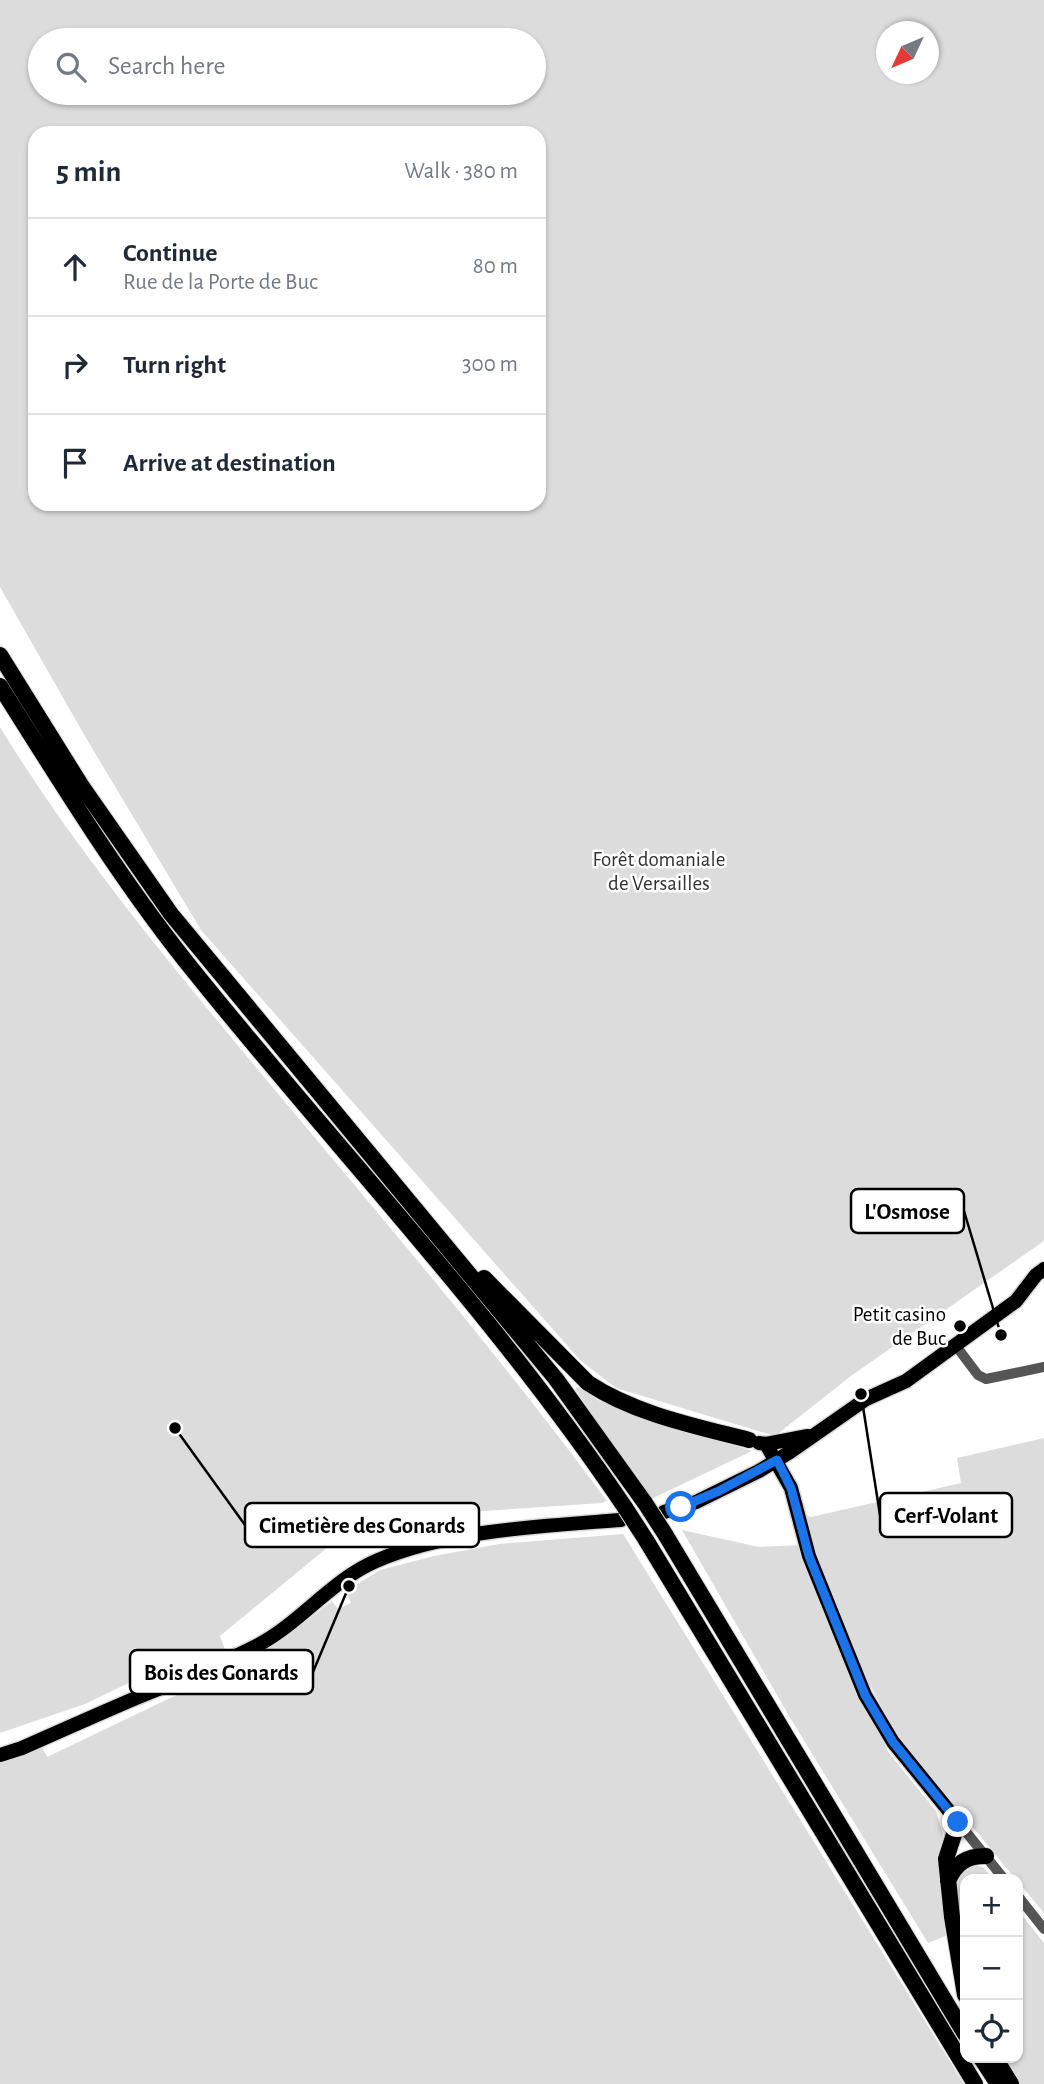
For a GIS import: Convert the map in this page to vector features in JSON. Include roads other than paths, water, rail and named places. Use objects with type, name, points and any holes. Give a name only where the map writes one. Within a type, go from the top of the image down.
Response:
[{"type":"highway","points":[[0,655],[96,808],[171,914],[556,1379],[645,1503],[960,2026]]},
{"type":"highway","points":[[0,686],[105,852],[159,927],[543,1391],[623,1514],[646,1540],[975,2084]]},
{"type":"highway","points":[[464,1267],[487,1279],[588,1383],[606,1395],[693,1426],[749,1440]]},
{"type":"highway","points":[[958,1822],[946,1858],[960,1975]]},
{"type":"highway","points":[[948,1881],[957,1865],[964,1860],[974,1856],[986,1856]]},
{"type":"highway","points":[[984,2063],[998,2084]]},
{"type":"highway","points":[[998,2063],[1011,2084]]},
{"type":"main road","points":[[664,1512],[696,1502],[777,1460],[866,1399],[906,1381],[1016,1301],[1044,1269]]},
{"type":"main road","points":[[749,1440],[766,1444],[802,1436],[813,1437]]},
{"type":"main road","points":[[766,1444],[791,1488],[809,1556],[865,1695],[893,1742],[958,1822]]},
{"type":"main road","points":[[0,1755],[179,1682],[260,1644],[278,1633],[331,1589],[376,1561],[398,1553],[478,1534],[623,1514]]},
{"type":"street","points":[[956,1346],[978,1375],[986,1379],[1044,1367]]},
{"type":"street","points":[[958,1822],[1000,1874]]},
{"type":"street","points":[[1023,1902],[1044,1929]]},
{"type":"place","name":"Petit casino de Buc","points":[[960,1326]]},
{"type":"place","name":"L'Osmose","points":[[1001,1335]]},
{"type":"place","name":"Cerf-Volant","points":[[861,1394]]},
{"type":"place","name":"Cimetière des Gonards","points":[[175,1428]]},
{"type":"place","name":"Bois des Gonards","points":[[349,1586]]},
{"type":"park label","name":"Forêt domaniale de Versailles","points":[[659,871]]}]
